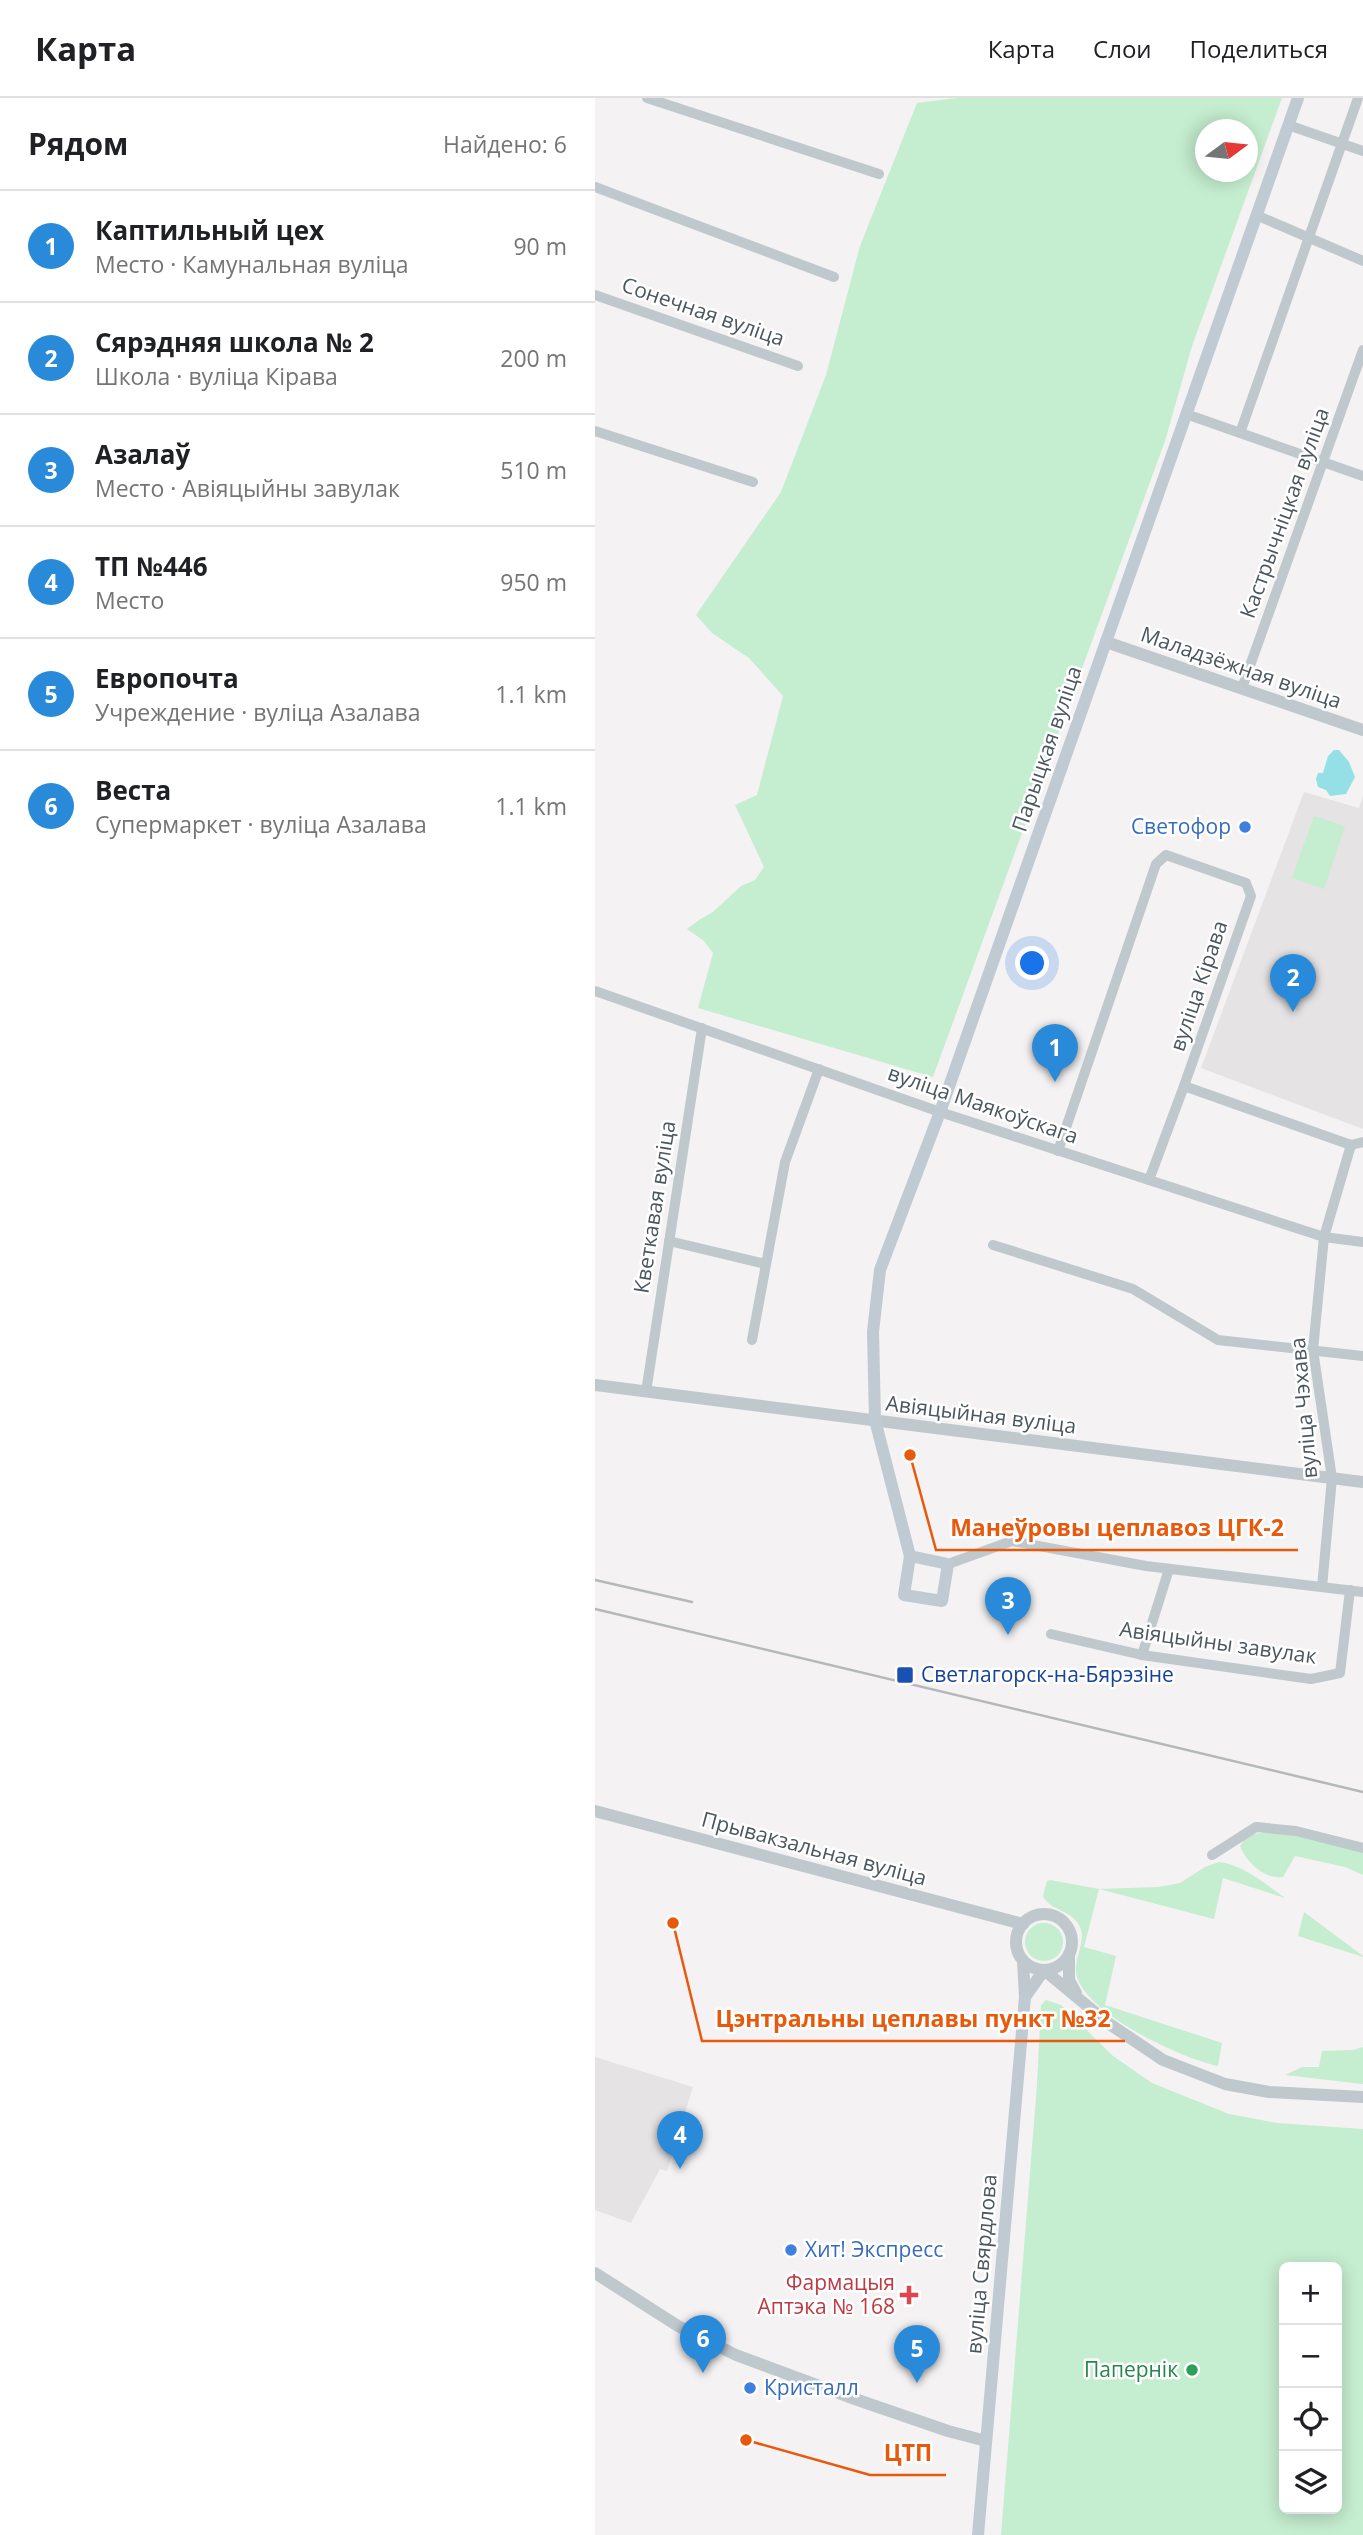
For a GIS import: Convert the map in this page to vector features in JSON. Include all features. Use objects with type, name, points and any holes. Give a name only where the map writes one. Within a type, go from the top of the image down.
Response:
[{"type":"main road","name":"Парыцкая вуліца","points":[[875,1420],[873,1332],[880,1270],[940,1112],[1298,98]]},
{"type":"main road","points":[[875,1420],[909,1556],[904,1595],[942,1601],[948,1564],[909,1556]]},
{"type":"main road","name":"вуліца Свярдлова","points":[[978,2535],[1025,1997]]},
{"type":"street","points":[[647,98],[879,174]]},
{"type":"street","points":[[1240,433],[1358,98]]},
{"type":"street","points":[[1288,125],[1363,151]]},
{"type":"street","points":[[595,187],[834,277]]},
{"type":"street","points":[[1257,215],[1363,261]]},
{"type":"street","name":"Сонечная вуліца","points":[[595,295],[798,366]]},
{"type":"street","name":"Кастрычніцкая вуліца","points":[[1242,688],[1363,350]]},
{"type":"street","points":[[1186,414],[1363,476]]},
{"type":"street","points":[[595,431],[753,482]]},
{"type":"street","name":"Маладзёжная вуліца","points":[[1106,642],[1363,730]]},
{"type":"street","name":"вуліца Кірава","points":[[1058,1151],[1156,864],[1166,855],[1246,883],[1251,896],[1149,1180]]},
{"type":"street","name":"вуліца Маякоўскага","points":[[595,991],[1058,1151],[1324,1237],[1363,1242]]},
{"type":"street","name":"Кветкавая вуліца","points":[[646,1392],[702,1028]]},
{"type":"street","points":[[752,1340],[785,1163],[818,1069]]},
{"type":"street","points":[[1184,1086],[1351,1145],[1363,1142]]},
{"type":"street","name":"вуліца Чэхава","points":[[1322,1587],[1332,1478],[1313,1350],[1324,1237],[1351,1145]]},
{"type":"street","points":[[669,1241],[765,1264]]},
{"type":"street","points":[[993,1245],[1133,1289],[1217,1340],[1363,1356]]},
{"type":"street","name":"Авіяцыйная вуліца","points":[[595,1385],[1363,1482]]},
{"type":"street","points":[[948,1564],[1012,1541],[1169,1569],[1363,1592]]},
{"type":"street","points":[[1142,1655],[1169,1569]]},
{"type":"street","name":"Авіяцыйны завулак","points":[[1051,1634],[1142,1655],[1311,1679],[1340,1673],[1350,1590]]},
{"type":"street","name":"Прывакзальная вуліца","points":[[595,1811],[1023,1924]]},
{"type":"street","points":[[1212,1855],[1257,1827],[1296,1830],[1363,1848]]},
{"type":"street","points":[[1082,2002],[1069,1980],[1072,1938],[1065,1924],[1052,1915],[1036,1915],[1023,1924],[1016,1938],[1023,1961],[1029,1966],[1044,1970],[1082,2002],[1108,2023],[1163,2060],[1225,2084],[1269,2092],[1363,2098]]},
{"type":"street","points":[[1025,1997],[1044,1970],[1059,1966],[1069,1954]]},
{"type":"street","name":"вуліца Свярдлова","points":[[1023,1961],[1025,1997]]},
{"type":"street","points":[[595,2273],[678,2326],[736,2355],[849,2398],[986,2441]]},
{"type":"shaded area","points":[[1304,792],[1359,808],[1363,796],[1363,1129],[1201,1068]]},
{"type":"shaded area","points":[[595,2057],[693,2087],[667,2171],[660,2169],[631,2223],[595,2210]]},
{"type":"green space","points":[[957,98],[1282,98],[1258,164],[1258,119],[1195,119],[1195,182],[1252,182],[1192,346],[1165,441],[933,1077],[698,1008],[713,953],[704,941],[687,929],[713,912],[741,886],[755,880],[764,867],[735,805],[757,795],[783,696],[749,658],[712,633],[696,615],[781,492],[826,375],[860,246],[917,103]]},
{"type":"green space","points":[[1314,816],[1345,826],[1324,889],[1292,878]]},
{"type":"green space","points":[[1259,1833],[1290,1833],[1363,1850],[1363,1875],[1345,1867],[1295,1856],[1283,1877],[1270,1876],[1251,1864],[1240,1846],[1247,1836]]},
{"type":"green space","points":[[1219,1862],[1246,1871],[1285,1898],[1223,1878],[1214,1919],[1099,1889],[1159,1887],[1180,1883],[1205,1867]]},
{"type":"green space","points":[[1050,1880],[1099,1889],[1084,1947],[1116,1956],[1105,2005],[1222,2043],[1218,2066],[1182,2054],[1138,2033],[1099,2006],[1085,1991],[1076,1971],[1082,1937],[1079,1925],[1071,1916],[1050,1905],[1043,1896],[1047,1881]]},
{"type":"green space","points":[[1304,1912],[1363,1956],[1363,1957],[1298,1936]]},
{"type":"green space","points":[[1044,1923],[1058,1928],[1063,1942],[1058,1956],[1044,1961],[1030,1956],[1025,1942],[1030,1928]]},
{"type":"green space","points":[[1046,2000],[1061,2005],[1113,2056],[1152,2083],[1229,2114],[1277,2123],[1363,2129],[1363,2535],[1001,2535],[1041,2005]]},
{"type":"green space","points":[[1363,2047],[1363,2084],[1285,2075],[1302,2067],[1319,2067],[1322,2051]]},
{"type":"water","points":[[1334,750],[1339,750],[1349,762],[1355,777],[1346,794],[1330,796],[1326,790],[1318,787],[1316,779],[1318,773],[1323,773],[1328,756]]},
{"type":"railway","points":[[595,1580],[692,1602]]},
{"type":"railway","points":[[595,1609],[1363,1792]]},
{"type":"place","name":"Светофор","points":[[1245,827]]},
{"type":"place","name":"Сярэдняя школа № 2","points":[[1293,1012]]},
{"type":"place","name":"Каптильный цех","points":[[1055,1082]]},
{"type":"place","name":"Манеўровы цеплавоз ЦГК-2","points":[[910,1455]]},
{"type":"place","name":"Азалаў","points":[[1008,1635]]},
{"type":"place","name":"Светлагорск-на-Бярэзіне","points":[[905,1675]]},
{"type":"place","name":"Цэнтральны цеплавы пункт №32","points":[[673,1923]]},
{"type":"place","name":"ТП №446","points":[[680,2169]]},
{"type":"place","name":"Хит! Экспресс","points":[[791,2250]]},
{"type":"place","name":"Фармацыя Аптэка № 168","points":[[909,2295]]},
{"type":"place","name":"Папернік","points":[[1192,2370]]},
{"type":"place","name":"Веста","points":[[703,2373]]},
{"type":"place","name":"Европочта","points":[[917,2383]]},
{"type":"place","name":"Кристалл","points":[[750,2388]]},
{"type":"place","name":"ЦТП","points":[[746,2440]]}]
